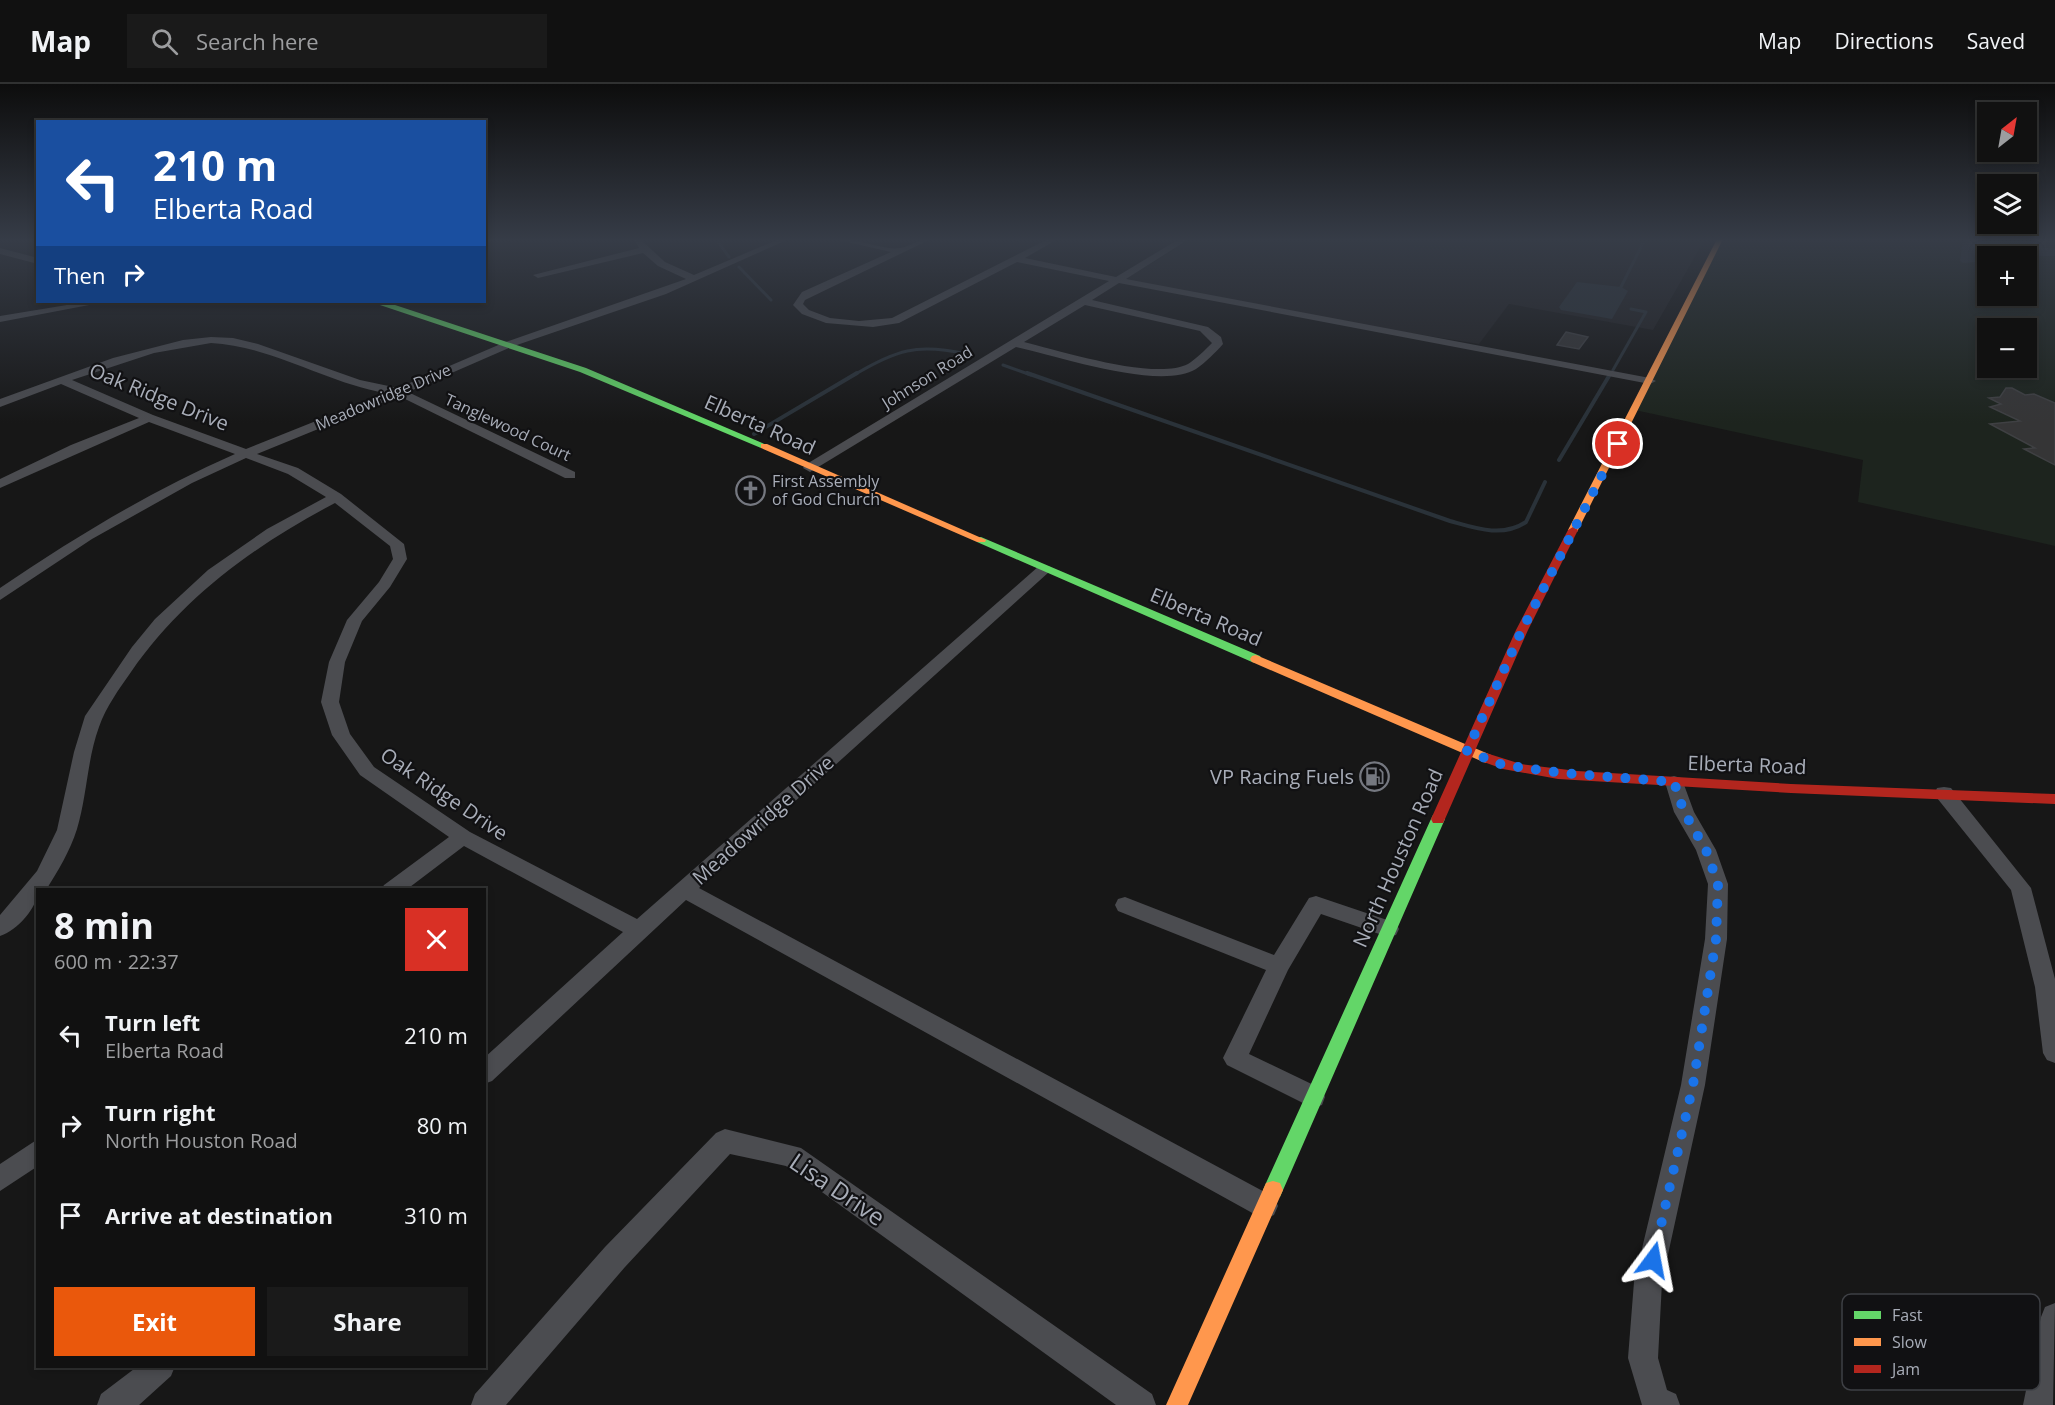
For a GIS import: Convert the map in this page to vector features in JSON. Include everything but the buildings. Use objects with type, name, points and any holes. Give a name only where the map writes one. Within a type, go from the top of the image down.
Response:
[{"type":"street","name":"Meadowridge Drive","points":[[0,595],[87,536],[187,480],[507,345],[638,301]]},
{"type":"street","points":[[799,301],[798,305],[810,314],[850,324],[869,325],[896,321],[936,301]]},
{"type":"street","points":[[1014,342],[1135,371],[1161,374],[1191,367],[1218,344],[1217,339],[1204,329],[1082,301]]},
{"type":"street","name":"Johnson Road","points":[[810,468],[1082,301]]},
{"type":"street","points":[[1225,301],[1473,345],[1650,381]]},
{"type":"street","name":"North Houston Road","points":[[1177,1405],[1522,630],[1689,301]]},
{"type":"street","points":[[0,319],[94,303]]},
{"type":"street","name":"Elberta Road","points":[[383,303],[583,370],[1503,765],[1562,773],[1674,782],[2055,800]]},
{"type":"street","points":[[0,403],[187,342],[207,339],[231,341],[370,389],[399,392]]},
{"type":"street","name":"Oak Ridge Drive","points":[[62,381],[150,418],[293,471],[336,497],[397,544],[399,559],[385,584],[355,620],[337,662],[330,702],[341,735],[367,771],[463,837],[639,930]]},
{"type":"street","name":"Tanglewood Court","points":[[399,392],[570,475]]},
{"type":"street","points":[[0,484],[75,448],[150,418]]},
{"type":"street","points":[[0,928],[16,912],[53,864],[71,817],[82,758],[94,716],[137,648],[189,591],[235,555],[285,523],[336,497]]},
{"type":"street","name":"Meadowridge Drive","points":[[486,1072],[639,930],[1044,569]]},
{"type":"street","points":[[1665,1405],[1656,1400],[1643,1358],[1648,1282],[1693,1085],[1716,939],[1718,884],[1706,850],[1684,812],[1674,782]]},
{"type":"street","points":[[1944,793],[2021,888],[2053,1020],[2055,1053]]},
{"type":"street","points":[[394,888],[463,837]]},
{"type":"street","points":[[685,890],[1265,1206]]},
{"type":"street","points":[[1313,1097],[1235,1058],[1279,966],[1316,904],[1388,929]]},
{"type":"street","points":[[1125,905],[1279,966]]},
{"type":"street","name":"Lisa Drive","points":[[486,1405],[615,1257],[725,1141],[792,1156],[1141,1405]]},
{"type":"street","points":[[0,1179],[36,1152]]},
{"type":"street","points":[[2038,1405],[2055,1317]]},
{"type":"street","points":[[112,1405],[128,1395],[160,1368]]},
{"type":"shaded area","points":[[1232,301],[1670,301],[1653,330],[1509,304],[1479,344],[1360,325]]},
{"type":"shaded area","points":[[1564,301],[1622,301],[1612,319],[1561,310],[1559,307]]},
{"type":"shaded area","points":[[1689,301],[1977,301],[1977,306],[2037,306],[2037,301],[2055,301],[2055,546],[1858,502],[1863,460],[1635,410]]},
{"type":"waterway","points":[[1613,370],[1646,312],[1631,309]]},
{"type":"waterway","points":[[854,375],[895,354],[907,351],[934,349],[966,354]]},
{"type":"waterway","points":[[1003,365],[1031,375]]},
{"type":"waterway","points":[[754,434],[857,373]]},
{"type":"waterway","points":[[1027,373],[1450,521],[1479,529],[1508,530],[1526,522],[1545,482]]},
{"type":"waterway","points":[[1559,460],[1609,376]]},
{"type":"traffic: fast","points":[[383,303],[583,370],[764,446]]},
{"type":"traffic: fast","points":[[981,540],[1256,659]]},
{"type":"traffic: fast","points":[[1273,1190],[1438,819]]},
{"type":"traffic: slow","points":[[1573,530],[1689,301]]},
{"type":"traffic: slow","points":[[764,446],[981,540]]},
{"type":"traffic: slow","points":[[1256,659],[1486,758]]},
{"type":"traffic: slow","points":[[1177,1405],[1273,1190]]},
{"type":"traffic: jam","points":[[1438,819],[1522,630],[1573,530]]},
{"type":"traffic: jam","points":[[1486,758],[1521,769],[1577,776],[1791,789],[2055,799]]},
{"type":"place","name":"First Assembly of God Church","points":[[751,490]]},
{"type":"place","name":"VP Racing Fuels","points":[[1375,777]]},
{"type":"route","points":[[1618,444],[1522,630],[1467,751],[1503,765],[1562,773],[1674,782],[1684,812],[1706,850],[1718,884],[1716,939],[1693,1085],[1653,1260]]}]
